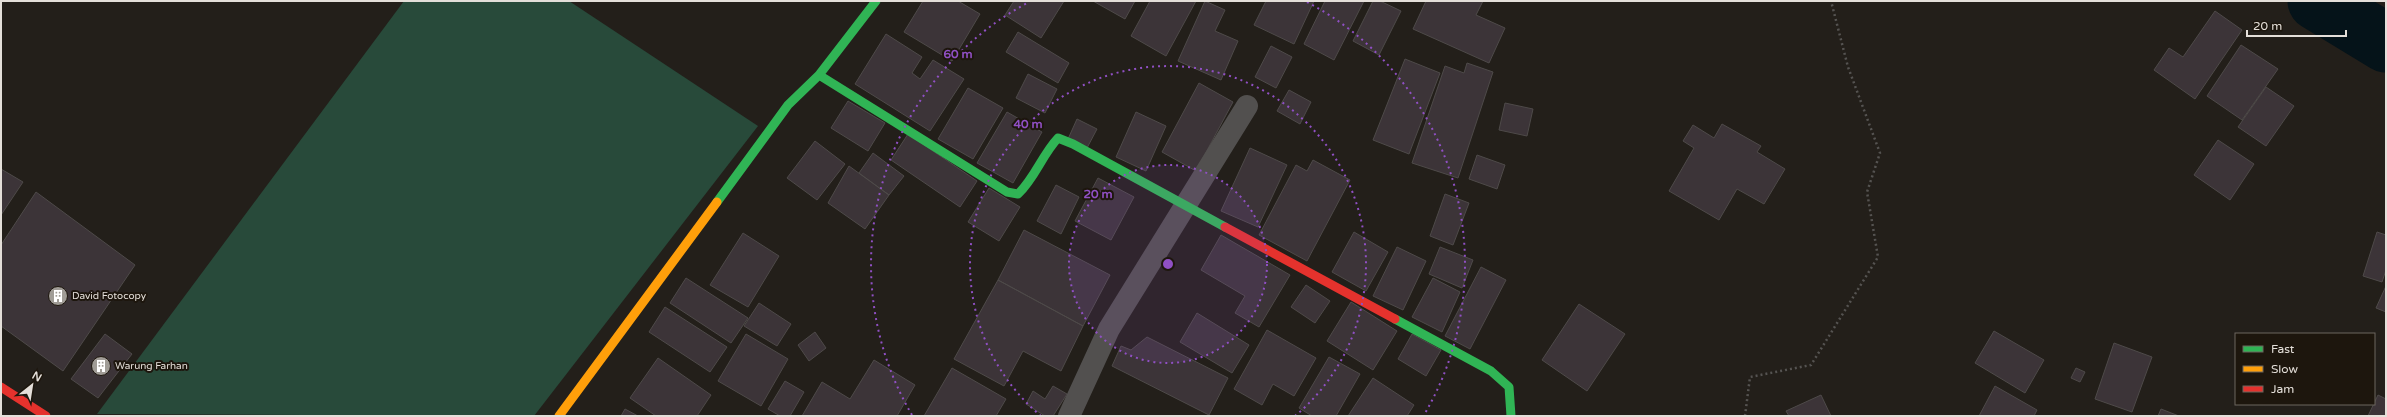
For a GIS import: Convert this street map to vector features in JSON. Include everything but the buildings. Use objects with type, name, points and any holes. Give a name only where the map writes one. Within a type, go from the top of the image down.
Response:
[{"type":"street","points":[[559,416],[788,105],[819,75],[876,1]]},
{"type":"street","points":[[819,75],[1007,192],[1018,194],[1028,186],[1050,145],[1058,138],[1073,144],[1491,371],[1509,387],[1512,416]]},
{"type":"street","points":[[1069,416],[1109,329],[1247,106]]},
{"type":"street","points":[[1,387],[46,416]]},
{"type":"path","points":[[1745,416],[1750,377],[1811,365],[1878,257],[1867,192],[1880,153],[1848,67],[1831,1]]},
{"type":"green space","points":[[404,1],[569,1],[758,126],[534,416],[97,414]]},
{"type":"waterway","points":[[2317,1],[2386,43]]},
{"type":"traffic: fast","points":[[717,202],[788,105],[819,75],[876,1]]},
{"type":"traffic: fast","points":[[819,75],[1007,192],[1018,194],[1024,188],[1047,152],[1058,138],[1073,144],[1225,227]]},
{"type":"traffic: fast","points":[[1395,319],[1491,371],[1509,387],[1511,416]]},
{"type":"traffic: slow","points":[[559,416],[717,202]]},
{"type":"traffic: jam","points":[[1225,227],[1395,319]]},
{"type":"traffic: jam","points":[[1,387],[46,416]]},
{"type":"place","name":"David Fotocopy","points":[[58,296]]},
{"type":"place","name":"Warung Farhan","points":[[101,366]]}]
